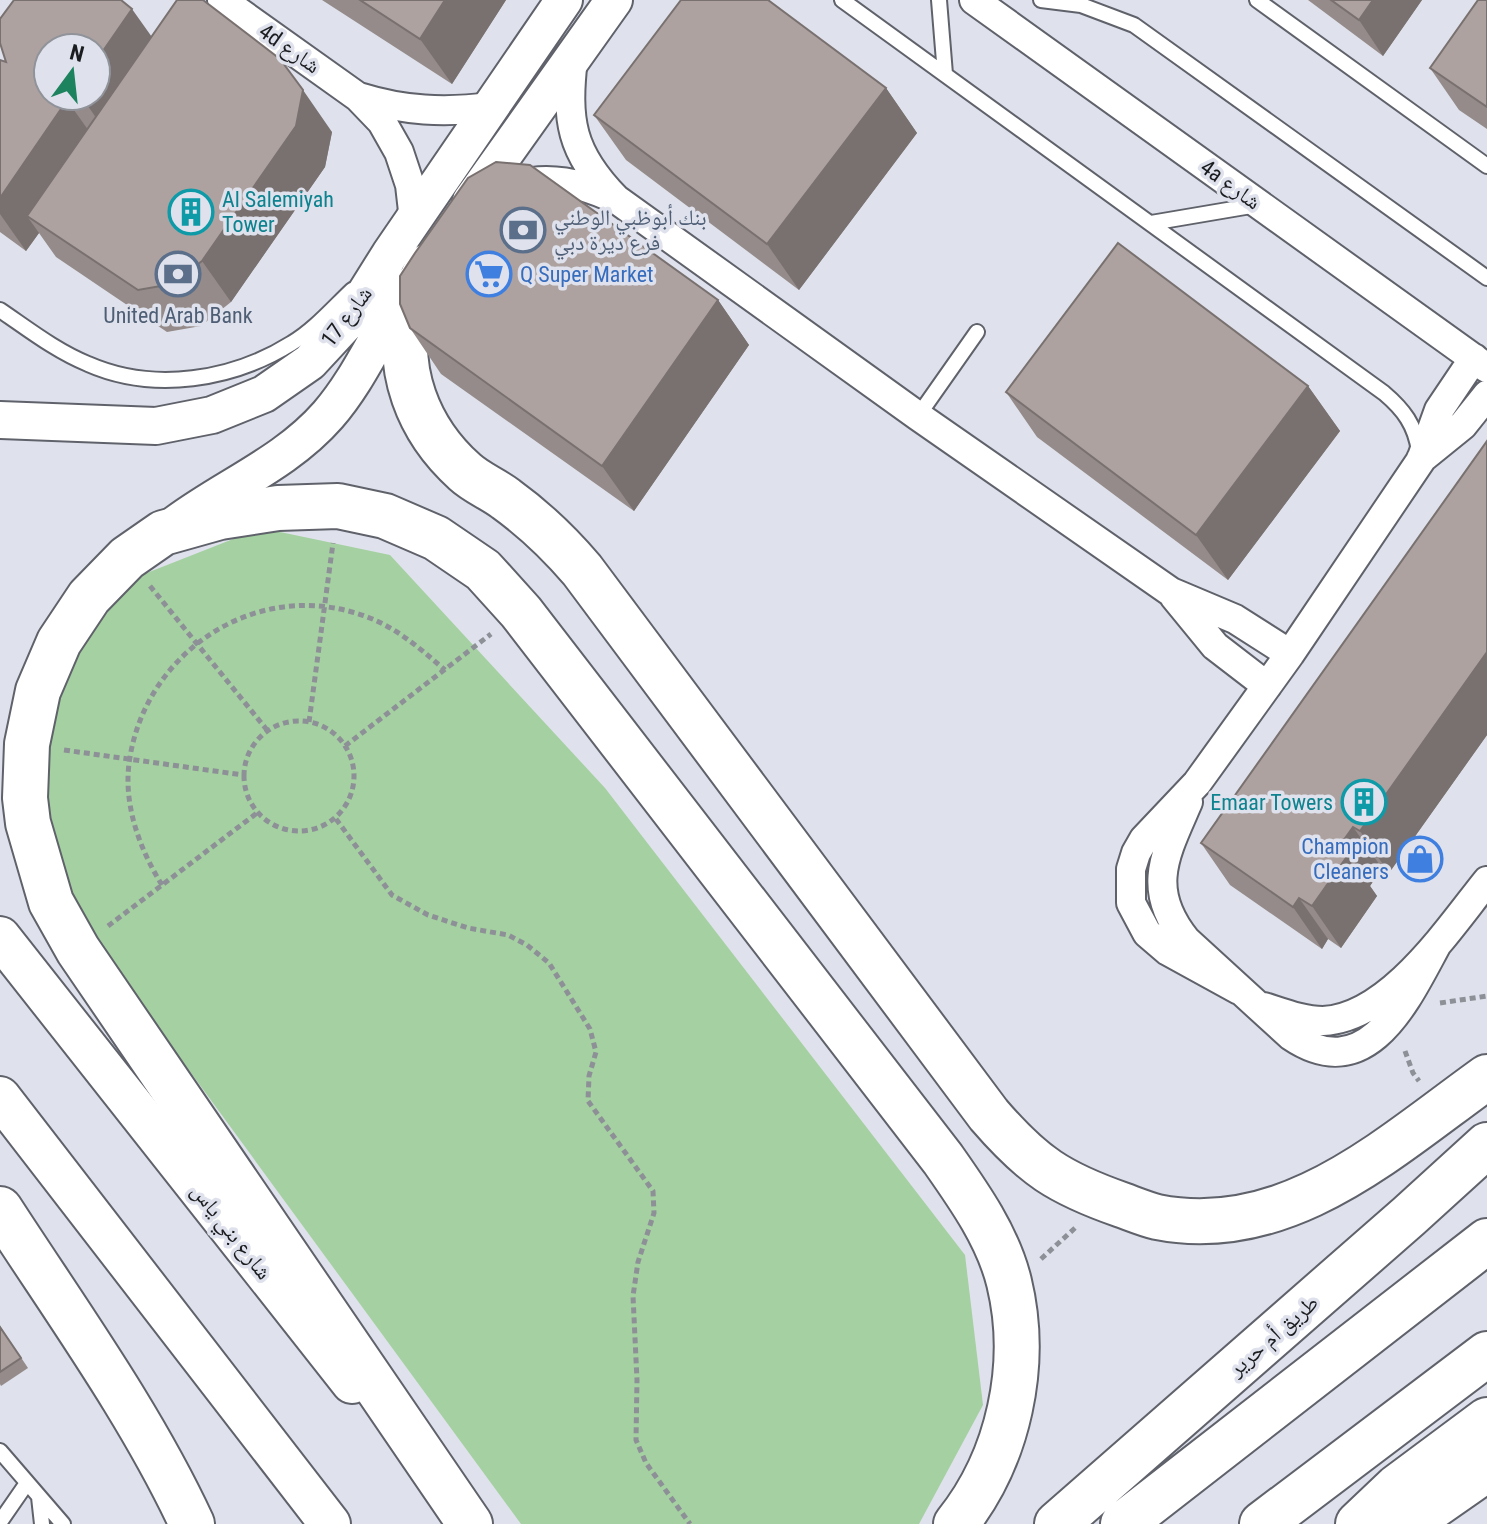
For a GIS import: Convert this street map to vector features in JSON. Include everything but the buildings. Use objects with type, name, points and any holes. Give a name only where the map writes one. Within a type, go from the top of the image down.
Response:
[{"type":"main road","points":[[423,238],[405,342],[408,380],[420,416],[440,449],[468,475],[531,517],[582,570],[989,1115],[1013,1143],[1042,1168],[1102,1198],[1156,1217],[1205,1221],[1255,1215],[1302,1201],[1345,1178],[1487,1077]]},
{"type":"main road","points":[[470,1524],[78,950],[51,902],[28,823],[25,798],[27,744],[38,691],[59,642],[89,597],[127,558],[163,533],[220,517],[264,510],[338,506],[385,516],[436,538],[483,570],[521,612],[943,1159],[993,1239],[1009,1281],[1017,1341],[1013,1397],[998,1452],[973,1502],[956,1524]]},
{"type":"main road","name":"شارع بني ياس","points":[[0,937],[463,1524]]},
{"type":"main road","points":[[0,1097],[330,1524]]},
{"type":"main road","name":"طريق أم حرير","points":[[1057,1524],[1487,1145]]},
{"type":"main road","points":[[0,1209],[135,1418],[172,1481],[192,1524]]},
{"type":"main road","points":[[1123,1524],[1487,1241]]},
{"type":"main road","points":[[1262,1524],[1487,1354]]},
{"type":"main road","points":[[1358,1524],[1397,1487],[1487,1420]]},
{"type":"main road","points":[[1408,1524],[1487,1469]]},
{"type":"street","name":"4d شارع","points":[[222,0],[358,97],[382,122],[399,152],[423,238]]},
{"type":"street","name":"شارع 17","points":[[163,533],[217,496],[276,462],[327,416],[348,388],[386,323],[423,238],[491,107],[564,0]]},
{"type":"street","name":"شارع 17","points":[[0,420],[156,426],[212,415],[264,394],[310,362],[348,321],[390,254],[423,238],[473,199],[614,0]]},
{"type":"street","name":"4a شارع","points":[[974,0],[1480,363]]},
{"type":"street","points":[[573,58],[571,120],[579,150],[594,177],[616,199],[918,416],[1171,592],[1235,619],[1290,654]]},
{"type":"street","name":"4d شارع","points":[[358,97],[391,107],[424,111],[491,107]]},
{"type":"street","points":[[473,199],[530,181],[560,181],[589,187],[616,199]]},
{"type":"street","points":[[1480,363],[1439,410],[1421,460],[1290,654],[1197,783],[1140,846],[1131,869],[1131,903],[1137,919],[1159,945],[1250,998],[1291,1036],[1319,1052],[1351,1049],[1366,1042],[1393,1021],[1437,944],[1487,881]]},
{"type":"street","points":[[1421,460],[1463,425],[1487,395]]},
{"type":"street","points":[[1171,592],[1215,646],[1267,686]]},
{"type":"lane","points":[[842,0],[1394,401],[1417,432],[1421,460]]},
{"type":"lane","points":[[939,0],[945,74]]},
{"type":"lane","points":[[1041,0],[1081,5],[1134,25]]},
{"type":"lane","points":[[1099,0],[1487,278]]},
{"type":"lane","points":[[1257,0],[1487,166]]},
{"type":"lane","points":[[1151,223],[1259,204]]},
{"type":"lane","points":[[0,310],[42,339],[89,365],[141,378],[194,379],[247,367],[294,342],[390,254]]},
{"type":"lane","points":[[918,416],[977,332]]},
{"type":"lane","points":[[0,1451],[63,1524]]},
{"type":"lane","points":[[0,1522],[27,1483]]},
{"type":"lane","points":[[39,1497],[42,1524]]},
{"type":"path","points":[[309,722],[338,506]]},
{"type":"path","points":[[127,558],[267,730]]},
{"type":"path","points":[[162,885],[148,863],[138,838],[131,811],[129,759],[138,725],[152,694],[171,666],[196,642],[225,624],[256,612],[290,606],[324,606],[379,621],[403,634],[445,670]]},
{"type":"path","points":[[345,746],[521,612]]},
{"type":"path","points":[[309,722],[329,730],[345,746],[353,761],[355,778],[351,795],[336,819],[300,832],[269,823],[257,813],[246,795],[243,775],[246,757],[254,742],[267,730],[280,723],[309,722]]},
{"type":"path","points":[[27,744],[243,775]]},
{"type":"path","points":[[78,950],[257,813]]},
{"type":"path","points":[[336,819],[392,895],[428,915],[468,928],[508,935],[527,945],[549,963],[590,1029],[596,1052],[589,1076],[588,1101],[653,1191],[654,1213],[638,1262],[633,1296],[636,1440],[646,1463],[690,1524]]},
{"type":"path","points":[[1009,1281],[1026,1272],[1093,1212],[1102,1198]]},
{"type":"green space","points":[[261,528],[390,555],[605,788],[965,1255],[983,1405],[919,1524],[521,1524],[49,879],[44,704],[81,644],[134,578]]},
{"type":"place","name":"Al Salemiyah Tower","points":[[191,212]]},
{"type":"place","name":"بنك أبوظبي الوطني فرع ديرة دبي","points":[[523,230]]},
{"type":"place","name":"United Arab Bank","points":[[178,274]]},
{"type":"place","name":"Q Super Market","points":[[489,274]]},
{"type":"place","name":"Emaar Towers","points":[[1364,802]]},
{"type":"place","name":"Champion Cleaners","points":[[1420,859]]}]
